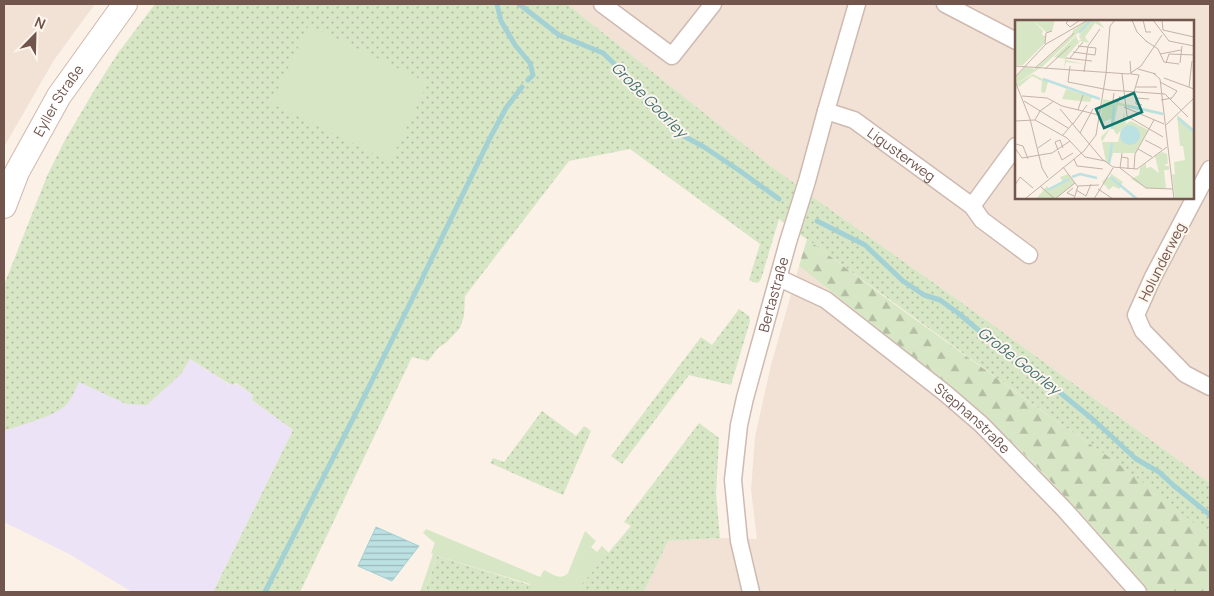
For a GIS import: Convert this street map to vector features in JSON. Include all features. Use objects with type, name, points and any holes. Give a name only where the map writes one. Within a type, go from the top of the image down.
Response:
[{"type":"main road","name":"Eyller Straße","points":[[4,206],[8,180],[17,172],[59,96],[124,4]]},
{"type":"street","points":[[602,4],[672,56],[713,4]]},
{"type":"street","name":"Bertastraße","points":[[751,592],[739,541],[733,480],[742,411],[788,242],[807,182],[857,4]]},
{"type":"street","points":[[945,4],[1015,40]]},
{"type":"street","name":"Ligusterweg","points":[[826,111],[854,120],[972,206],[982,220],[1029,255]]},
{"type":"street","points":[[972,206],[1015,147]]},
{"type":"street","name":"Holunderweg","points":[[1210,169],[1153,277],[1136,315],[1143,331],[1185,374],[1210,386]]},
{"type":"street","name":"Stephanstraße","points":[[779,278],[826,300],[982,424],[1063,508],[1138,592]]},
{"type":"shaded area","points":[[4,4],[95,4],[54,60],[4,147]]},
{"type":"shaded area","points":[[567,4],[1210,4],[1210,483],[989,322],[767,163]]},
{"type":"shaded area","points":[[799,266],[953,389],[999,431],[1068,499],[1150,592],[644,592],[668,541],[720,538],[757,539],[751,490],[755,437],[771,365]]},
{"type":"shaded area","points":[[190,359],[230,385],[235,383],[253,395],[252,400],[293,430],[213,592],[132,592],[69,554],[4,522],[4,431],[47,416],[64,407],[70,400],[79,381],[126,404],[181,374]]},
{"type":"green space","points":[[155,4],[567,4],[767,163],[1210,483],[1210,537],[1109,457],[1059,423],[779,219],[761,279],[758,283],[749,280],[760,244],[630,149],[569,161],[465,296],[464,316],[460,328],[446,343],[438,348],[428,361],[412,357],[300,592],[213,592],[293,430],[252,400],[253,395],[236,383],[231,385],[190,359],[181,374],[147,405],[126,404],[79,382],[70,400],[61,409],[45,417],[4,431],[4,285],[47,176],[65,140],[118,53]]},
{"type":"green space","points":[[309,25],[428,83],[390,162],[271,103]]},
{"type":"green space","points":[[807,239],[894,304],[1109,457],[1210,536],[1210,592],[1150,592],[1057,488],[998,429],[924,366],[799,266]]},
{"type":"green space","points":[[739,309],[749,316],[750,321],[731,385],[689,375],[622,464],[611,456],[701,337],[712,345]]},
{"type":"green space","points":[[542,411],[576,436],[584,426],[591,431],[563,495],[490,463],[493,458],[504,462]]},
{"type":"green space","points":[[699,423],[719,438],[716,493],[720,538],[668,541],[644,592],[578,592],[580,586],[631,526],[624,522]]},
{"type":"green space","points":[[426,529],[540,577],[544,570],[559,577],[568,573],[585,531],[596,541],[591,547],[597,552],[602,546],[609,553],[580,586],[578,592],[527,592],[530,584],[437,556],[425,592],[420,592],[435,543],[423,533]]},
{"type":"green space","points":[[437,556],[530,585],[527,592],[425,592]]},
{"type":"water","points":[[376,527],[419,546],[392,581],[358,566]]},
{"type":"waterway","points":[[497,4],[501,21],[515,45],[530,63],[533,75],[528,80]]},
{"type":"waterway","name":"Große Goorley","points":[[519,4],[559,35],[603,53],[682,135],[704,147],[779,199]]},
{"type":"waterway","points":[[265,592],[361,403],[490,138],[506,108],[522,87]]},
{"type":"waterway","name":"Große Goorley","points":[[817,221],[865,245],[903,281],[924,295],[940,300],[958,313],[1096,422],[1136,459],[1159,472],[1210,515]]}]
